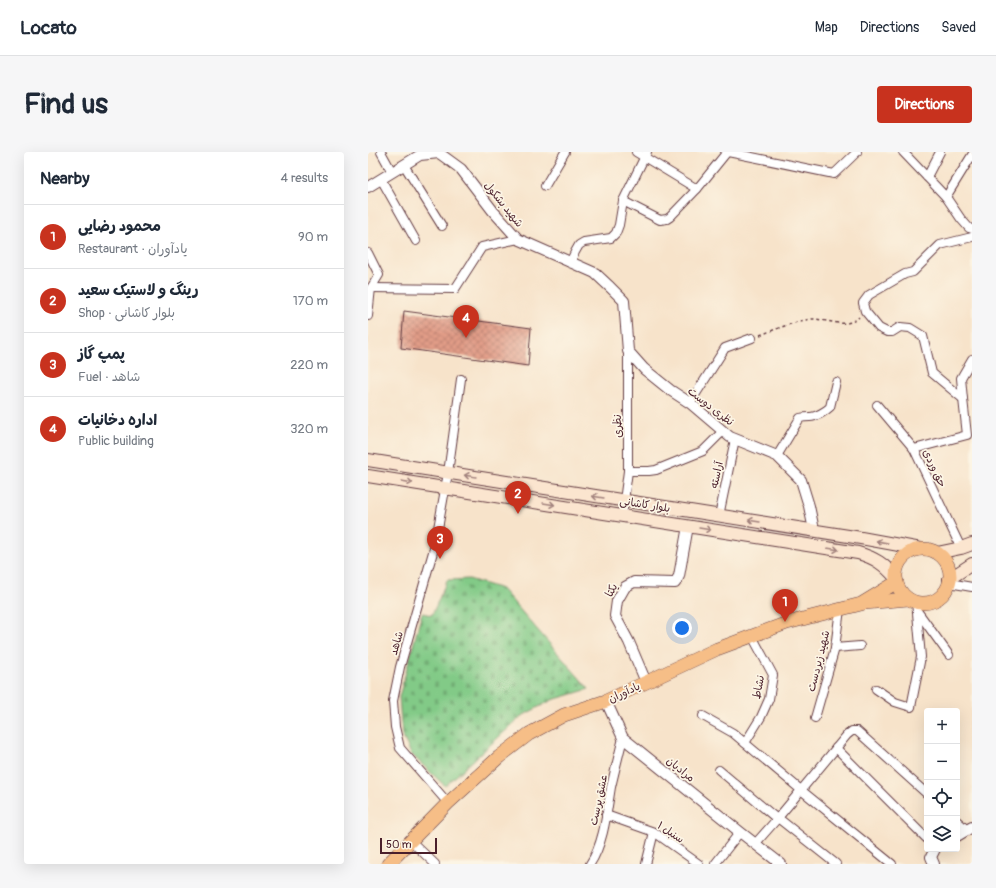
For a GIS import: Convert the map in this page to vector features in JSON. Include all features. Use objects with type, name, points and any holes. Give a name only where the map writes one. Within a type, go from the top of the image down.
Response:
[{"type":"main road","name":"بلوار کاشانی","points":[[368,460],[814,530],[921,550]]},
{"type":"main road","name":"بلوار کاشانی","points":[[368,476],[858,553],[870,556],[880,562],[896,580]]},
{"type":"main road","points":[[937,554],[967,546]]},
{"type":"main road","points":[[861,604],[914,604],[933,601],[940,597],[946,590],[950,574],[948,566],[943,559],[929,550],[912,551],[905,556],[896,570],[896,580],[902,594],[914,604]]},
{"type":"main road","points":[[949,581],[972,564]]},
{"type":"main road","name":"یادآوران","points":[[388,864],[448,804],[499,757],[529,734],[564,716],[606,701],[717,649],[787,623],[861,604],[896,580]]},
{"type":"street","points":[[381,152],[392,172]]},
{"type":"street","points":[[545,186],[565,152]]},
{"type":"street","points":[[636,152],[646,154],[697,189]]},
{"type":"street","points":[[623,202],[660,220],[667,219],[697,189],[727,152],[751,154],[834,174],[857,152]]},
{"type":"street","points":[[903,152],[946,197],[961,219],[969,228],[972,229]]},
{"type":"street","points":[[927,177],[940,152]]},
{"type":"street","name":"شهید بشکول","points":[[369,185],[404,165],[420,153],[439,154],[461,169],[493,211],[518,239],[595,273],[624,301],[628,351]]},
{"type":"street","points":[[570,263],[579,245],[584,242],[611,238],[616,233],[623,202],[646,154]]},
{"type":"street","points":[[946,197],[972,155]]},
{"type":"street","points":[[404,165],[442,226]]},
{"type":"street","points":[[381,179],[416,241]]},
{"type":"street","points":[[963,399],[932,373],[923,336],[910,328],[900,327],[892,332],[887,332],[880,328],[865,311],[863,303],[869,295],[906,274],[913,272],[940,245],[972,237]]},
{"type":"street","points":[[372,288],[455,289],[482,247],[518,239]]},
{"type":"street","points":[[368,253],[379,275]]},
{"type":"street","points":[[368,316],[372,288],[379,275]]},
{"type":"street","points":[[368,278],[379,275]]},
{"type":"street","points":[[690,403],[725,348],[752,338]]},
{"type":"street","name":"نظری دوست","points":[[628,351],[644,369],[670,390],[690,403],[730,437],[777,456],[801,480],[809,506],[814,530]]},
{"type":"street","name":"نظری","points":[[622,516],[628,471],[628,351]]},
{"type":"street","points":[[914,449],[966,435],[961,378],[972,359]]},
{"type":"street","name":"شاهد","points":[[448,804],[400,748],[395,727],[393,701],[400,667],[435,545],[448,473],[461,379]]},
{"type":"street","points":[[777,456],[800,418],[812,417],[830,407],[836,382]]},
{"type":"street","name":"حق وردی","points":[[878,405],[914,449],[967,546]]},
{"type":"street","points":[[628,471],[656,470],[703,451],[723,431]]},
{"type":"street","name":"آراسته","points":[[719,516],[735,439]]},
{"type":"street","name":"یکتا","points":[[646,682],[629,642],[615,616],[617,601],[625,587],[634,582],[675,583],[679,576],[688,526]]},
{"type":"street","points":[[949,581],[972,587]]},
{"type":"street","points":[[914,604],[949,655]]},
{"type":"street","points":[[876,689],[895,702],[911,707],[921,657],[914,604]]},
{"type":"street","name":"شهید زبردست","points":[[815,718],[835,648],[840,609]]},
{"type":"street","name":"نشاط","points":[[745,743],[761,717],[769,699],[773,674],[752,636]]},
{"type":"street","points":[[835,648],[860,646]]},
{"type":"street","name":"مرادیان","points":[[606,701],[623,738],[781,864]]},
{"type":"street","points":[[703,716],[733,733],[892,864]]},
{"type":"street","points":[[755,844],[778,819],[846,735],[852,731],[857,731],[924,791]]},
{"type":"street","name":"عشق پرست","points":[[590,864],[601,840],[612,781],[623,738]]},
{"type":"street","points":[[836,748],[924,835]]},
{"type":"street","points":[[719,770],[778,819],[836,864]]},
{"type":"street","name":"سنبل ۱","points":[[606,815],[654,832],[699,864]]},
{"type":"street","points":[[960,823],[970,829]]},
{"type":"street","points":[[960,834],[970,829]]},
{"type":"street","points":[[646,864],[654,832]]},
{"type":"street","points":[[715,864],[740,832]]},
{"type":"street","points":[[411,841],[435,864]]},
{"type":"street","points":[[934,852],[931,857],[934,864]]},
{"type":"path","points":[[752,338],[805,320],[814,319],[845,323],[856,320],[865,311]]},
{"type":"green space","points":[[469,579],[502,589],[589,689],[552,700],[522,716],[445,786],[411,754],[402,735],[399,697],[422,613],[432,615],[447,580]]},
{"type":"building","points":[[404,311],[531,328],[528,366],[401,348]]},
{"type":"place","name":"اداره دخانیات","points":[[466,338]]},
{"type":"place","name":"رینگ و لاستیک سعید","points":[[518,514]]},
{"type":"place","name":"پمپ گاز","points":[[440,559]]},
{"type":"place","name":"محمود رضایی","points":[[785,622]]}]
